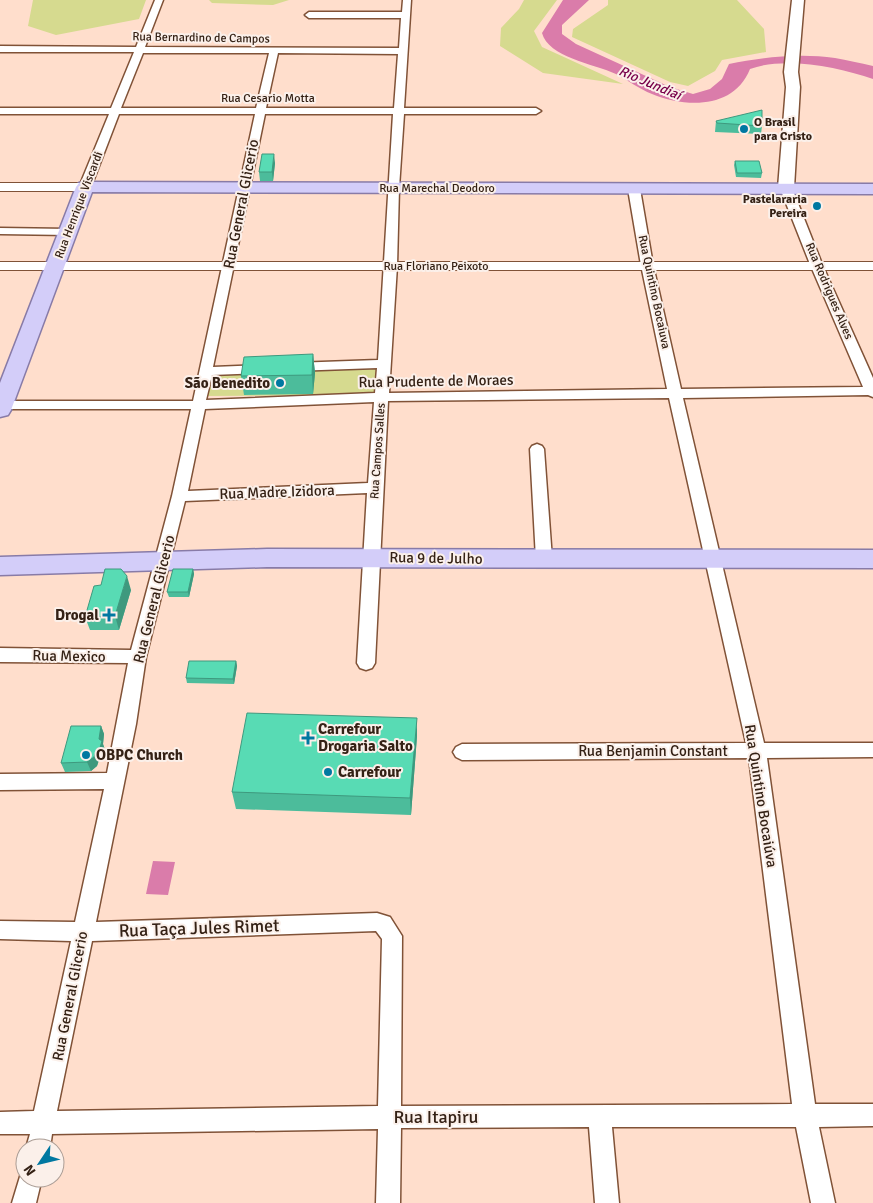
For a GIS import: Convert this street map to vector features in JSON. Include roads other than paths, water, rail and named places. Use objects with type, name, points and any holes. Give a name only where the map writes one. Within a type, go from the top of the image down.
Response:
[{"type":"main road","points":[[786,0],[788,47]]},
{"type":"main road","points":[[780,188],[793,86],[783,74],[798,0]]},
{"type":"main road","points":[[777,109],[780,188]]},
{"type":"main road","name":"Rua Marechal Deodoro","points":[[85,187],[873,189]]},
{"type":"main road","name":"Rua Henrique Viscardi","points":[[1,407],[57,265],[85,187]]},
{"type":"main road","name":"Rua 9 de Julho","points":[[0,566],[372,558],[873,559]]},
{"type":"street","name":"Rua Henrique Viscardi","points":[[85,187],[159,0]]},
{"type":"street","name":"Rua Campos Salles","points":[[366,663],[375,488],[391,266],[393,188],[407,0]]},
{"type":"street","points":[[309,16],[406,15]]},
{"type":"street","name":"Rua Bernardino de Campos","points":[[0,50],[402,51]]},
{"type":"street","name":"Rua General Glicerio","points":[[41,1138],[129,712],[138,657],[164,561],[179,496],[228,267],[243,187],[274,52]]},
{"type":"street","name":"Rua Cesario Motta","points":[[0,112],[536,111]]},
{"type":"street","name":"Rua Marechal Deodoro","points":[[0,187],[85,187]]},
{"type":"street","name":"Rua Rodrigues Alves","points":[[780,188],[873,391]]},
{"type":"street","name":"Rua Quintino Bocaiuva","points":[[634,189],[647,265],[675,394]]},
{"type":"street","points":[[0,231],[69,232]]},
{"type":"street","name":"Rua Floriano Peixoto","points":[[0,266],[228,267],[816,264],[873,266]]},
{"type":"street","points":[[206,371],[385,364]]},
{"type":"street","name":"Rua Prudente de Moraes","points":[[1,407],[198,405],[382,397],[873,391]]},
{"type":"street","name":"Rua Quintino Bocaiúva","points":[[675,394],[757,750],[805,1115],[823,1203]]},
{"type":"street","points":[[537,450],[544,559]]},
{"type":"street","name":"Rua Madre Izidora","points":[[179,496],[375,488]]},
{"type":"street","name":"Rua Mexico","points":[[0,655],[138,657]]},
{"type":"street","name":"Rua Benjamin Constant","points":[[462,752],[873,750]]},
{"type":"street","points":[[0,782],[114,781]]},
{"type":"street","name":"Rua Taça Jules Rimet","points":[[0,930],[83,932],[377,922],[383,924],[392,936],[389,1117]]},
{"type":"street","name":"Rua Itapiru","points":[[0,1123],[389,1117],[873,1115]]},
{"type":"street","points":[[600,1116],[607,1203]]},
{"type":"street","points":[[388,1203],[389,1117]]},
{"type":"street","points":[[24,1203],[28,1188]]},
{"type":"water","name":"Rio Jundiaí","points":[[563,0],[589,0],[562,25],[562,34],[576,44],[670,87],[693,94],[710,89],[722,79],[729,64],[782,56],[822,57],[873,66],[873,79],[828,67],[779,63],[750,69],[743,82],[733,92],[721,98],[708,102],[694,103],[666,99],[647,92],[616,74],[573,59],[553,48],[546,41],[542,33]]},
{"type":"water","points":[[153,861],[175,862],[168,895],[146,894]]},
{"type":"place","name":"O Brasil para Cristo","points":[[744,129]]},
{"type":"place","name":"Pastelararia Pereira","points":[[817,206]]},
{"type":"place","name":"São Benedito","points":[[280,383]]},
{"type":"place","name":"Drogal","points":[[109,615]]},
{"type":"place","name":"Carrefour Drogaria Salto","points":[[308,738]]},
{"type":"place","name":"OBPC Church","points":[[86,755]]},
{"type":"place","name":"Carrefour","points":[[328,772]]}]
